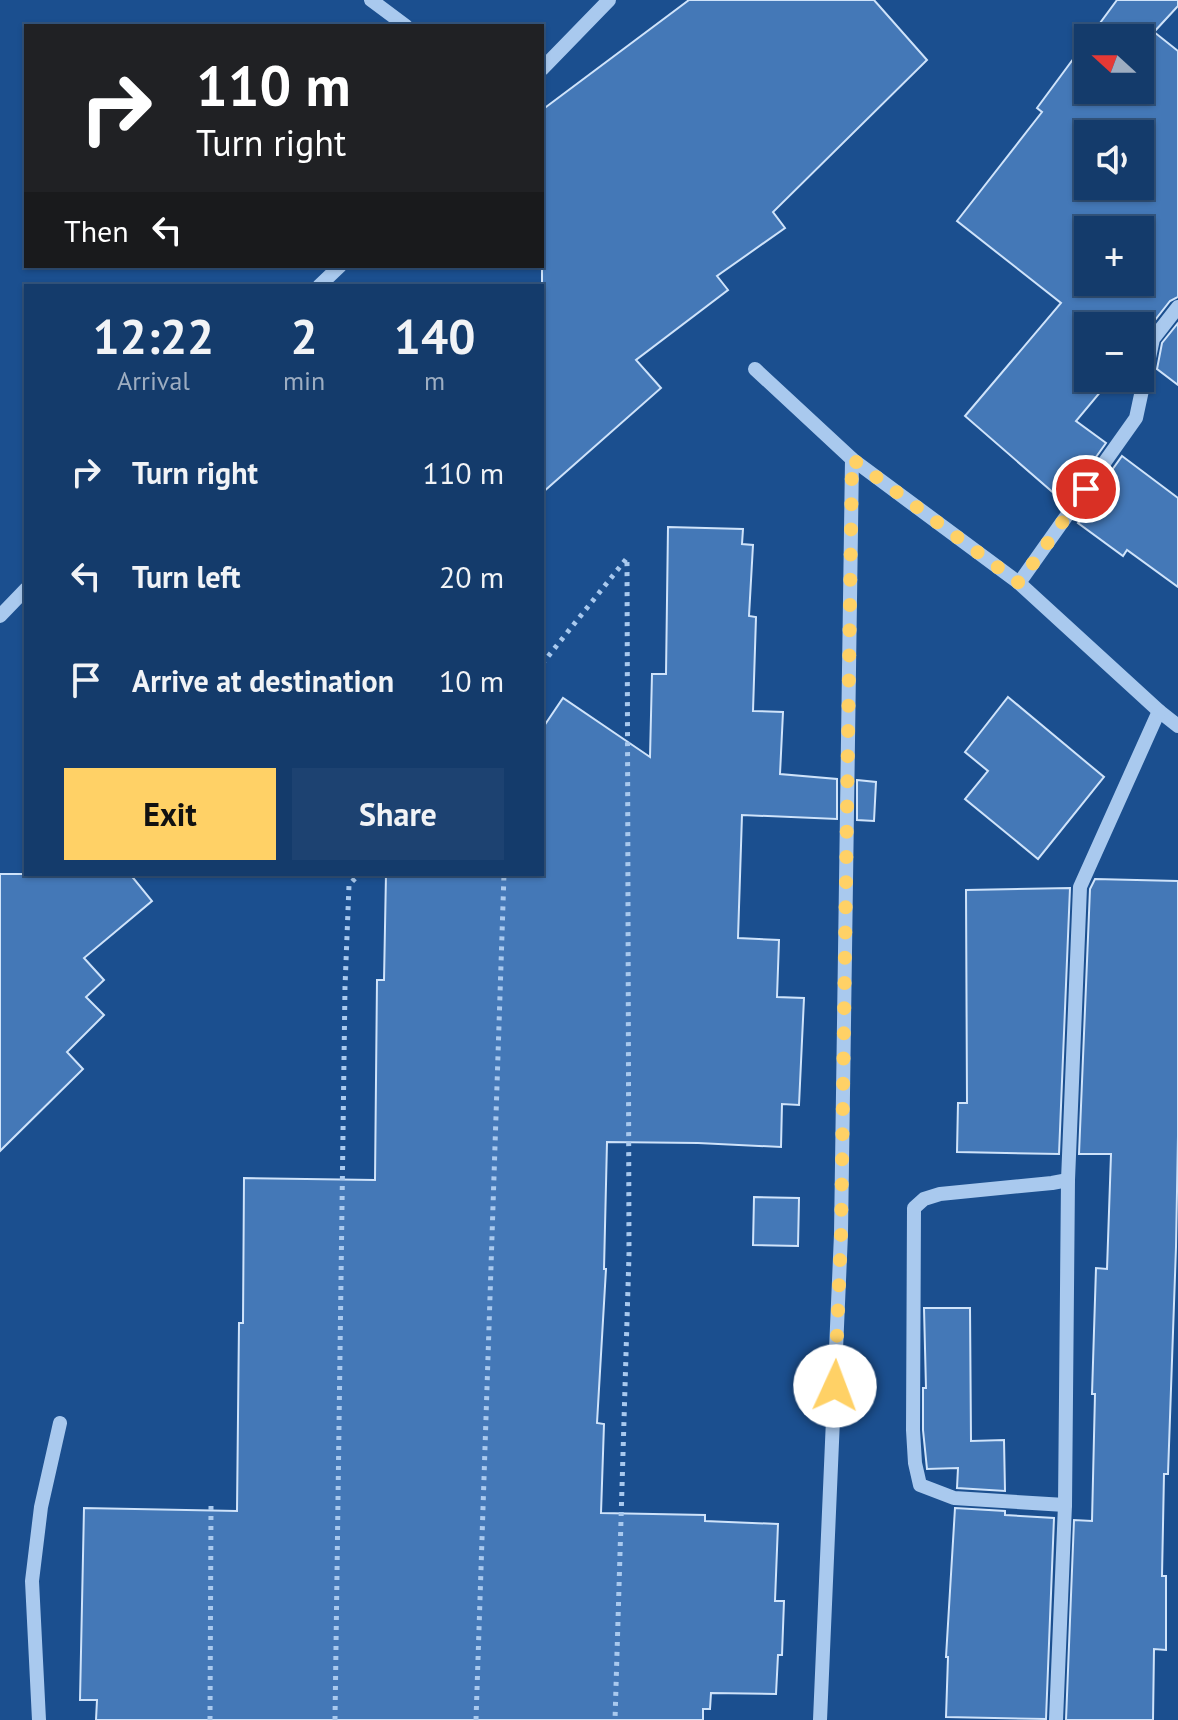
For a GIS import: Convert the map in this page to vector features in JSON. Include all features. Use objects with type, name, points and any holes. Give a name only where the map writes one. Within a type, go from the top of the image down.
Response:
[{"type":"street","points":[[371,0],[403,24]]},
{"type":"street","points":[[544,67],[609,0]]},
{"type":"street","points":[[321,284],[338,268]]},
{"type":"street","points":[[1019,583],[1136,418],[1153,339],[1178,307]]},
{"type":"street","points":[[755,369],[852,459],[1019,583],[1178,726]]},
{"type":"street","points":[[820,1720],[841,1234],[852,459]]},
{"type":"street","points":[[0,616],[24,591]]},
{"type":"street","points":[[1056,1720],[1065,1505],[1068,1180],[1080,887],[1159,711]]},
{"type":"street","points":[[1065,1505],[954,1498],[920,1485],[913,1430],[914,1208],[924,1199],[940,1194],[1068,1180]]},
{"type":"street","points":[[39,1720],[32,1581],[41,1507],[60,1423]]},
{"type":"path","points":[[544,662],[627,558],[629,1254],[615,1720]]},
{"type":"path","points":[[335,1720],[345,987],[349,885],[357,876]]},
{"type":"path","points":[[476,1720],[504,876]]},
{"type":"path","points":[[210,1720],[211,1506]]},
{"type":"building","points":[[689,0],[874,0],[927,60],[773,212],[785,228],[717,276],[728,290],[636,360],[661,388],[544,491],[544,109]]},
{"type":"building","points":[[1117,0],[1178,0],[1178,6],[1154,32],[1154,24],[1099,24]]},
{"type":"building","points":[[1154,32],[1178,51],[1178,297],[1170,301],[1154,321],[1154,312],[1074,312],[1074,392],[1100,392],[1076,421],[1106,443],[1064,502],[965,416],[1061,303],[957,221],[1042,112],[1037,108],[1074,58],[1074,104],[1154,104]]},
{"type":"building","points":[[1178,323],[1178,385],[1157,369],[1162,343]]},
{"type":"building","points":[[1122,456],[1178,498],[1178,587],[1127,550],[1123,556],[1078,523],[1083,517],[1080,515]]},
{"type":"building","points":[[668,527],[743,529],[742,544],[753,545],[749,616],[756,617],[753,711],[783,712],[780,774],[837,779],[837,819],[742,815],[738,938],[779,940],[777,997],[804,998],[799,1105],[782,1104],[781,1147],[607,1142],[606,1269],[597,1423],[604,1424],[601,1513],[705,1515],[705,1521],[778,1524],[775,1601],[784,1601],[782,1655],[778,1655],[776,1694],[711,1693],[710,1709],[703,1709],[703,1720],[96,1720],[97,1700],[80,1700],[84,1508],[237,1511],[244,1178],[375,1180],[377,980],[384,980],[386,876],[544,876],[544,726],[563,698],[650,757],[652,674],[666,674]]},
{"type":"building","points":[[1008,697],[1104,777],[1038,859],[965,799],[988,771],[965,752]]},
{"type":"building","points":[[857,780],[876,782],[874,821],[857,820]]},
{"type":"building","points":[[0,874],[132,876],[152,901],[84,958],[104,980],[86,997],[104,1015],[67,1052],[83,1069],[0,1151]]},
{"type":"building","points":[[1095,879],[1178,881],[1176,1247],[1162,1576],[1166,1576],[1166,1650],[1154,1649],[1153,1720],[1066,1720],[1074,1520],[1092,1521],[1096,1268],[1107,1269],[1111,1154],[1079,1154],[1090,889]]},
{"type":"building","points":[[1070,888],[1059,1154],[957,1152],[958,1103],[967,1103],[966,890]]},
{"type":"building","points":[[754,1197],[799,1198],[798,1246],[753,1245]]},
{"type":"building","points":[[924,1308],[970,1308],[971,1441],[1004,1440],[1005,1491],[957,1488],[958,1468],[927,1469],[923,1430],[923,1388],[926,1388]]},
{"type":"building","points":[[955,1508],[1054,1518],[1046,1719],[946,1717],[946,1657]]},
{"type":"route","points":[[835,1386],[841,1234],[852,459],[1019,583],[1086,489]]}]
